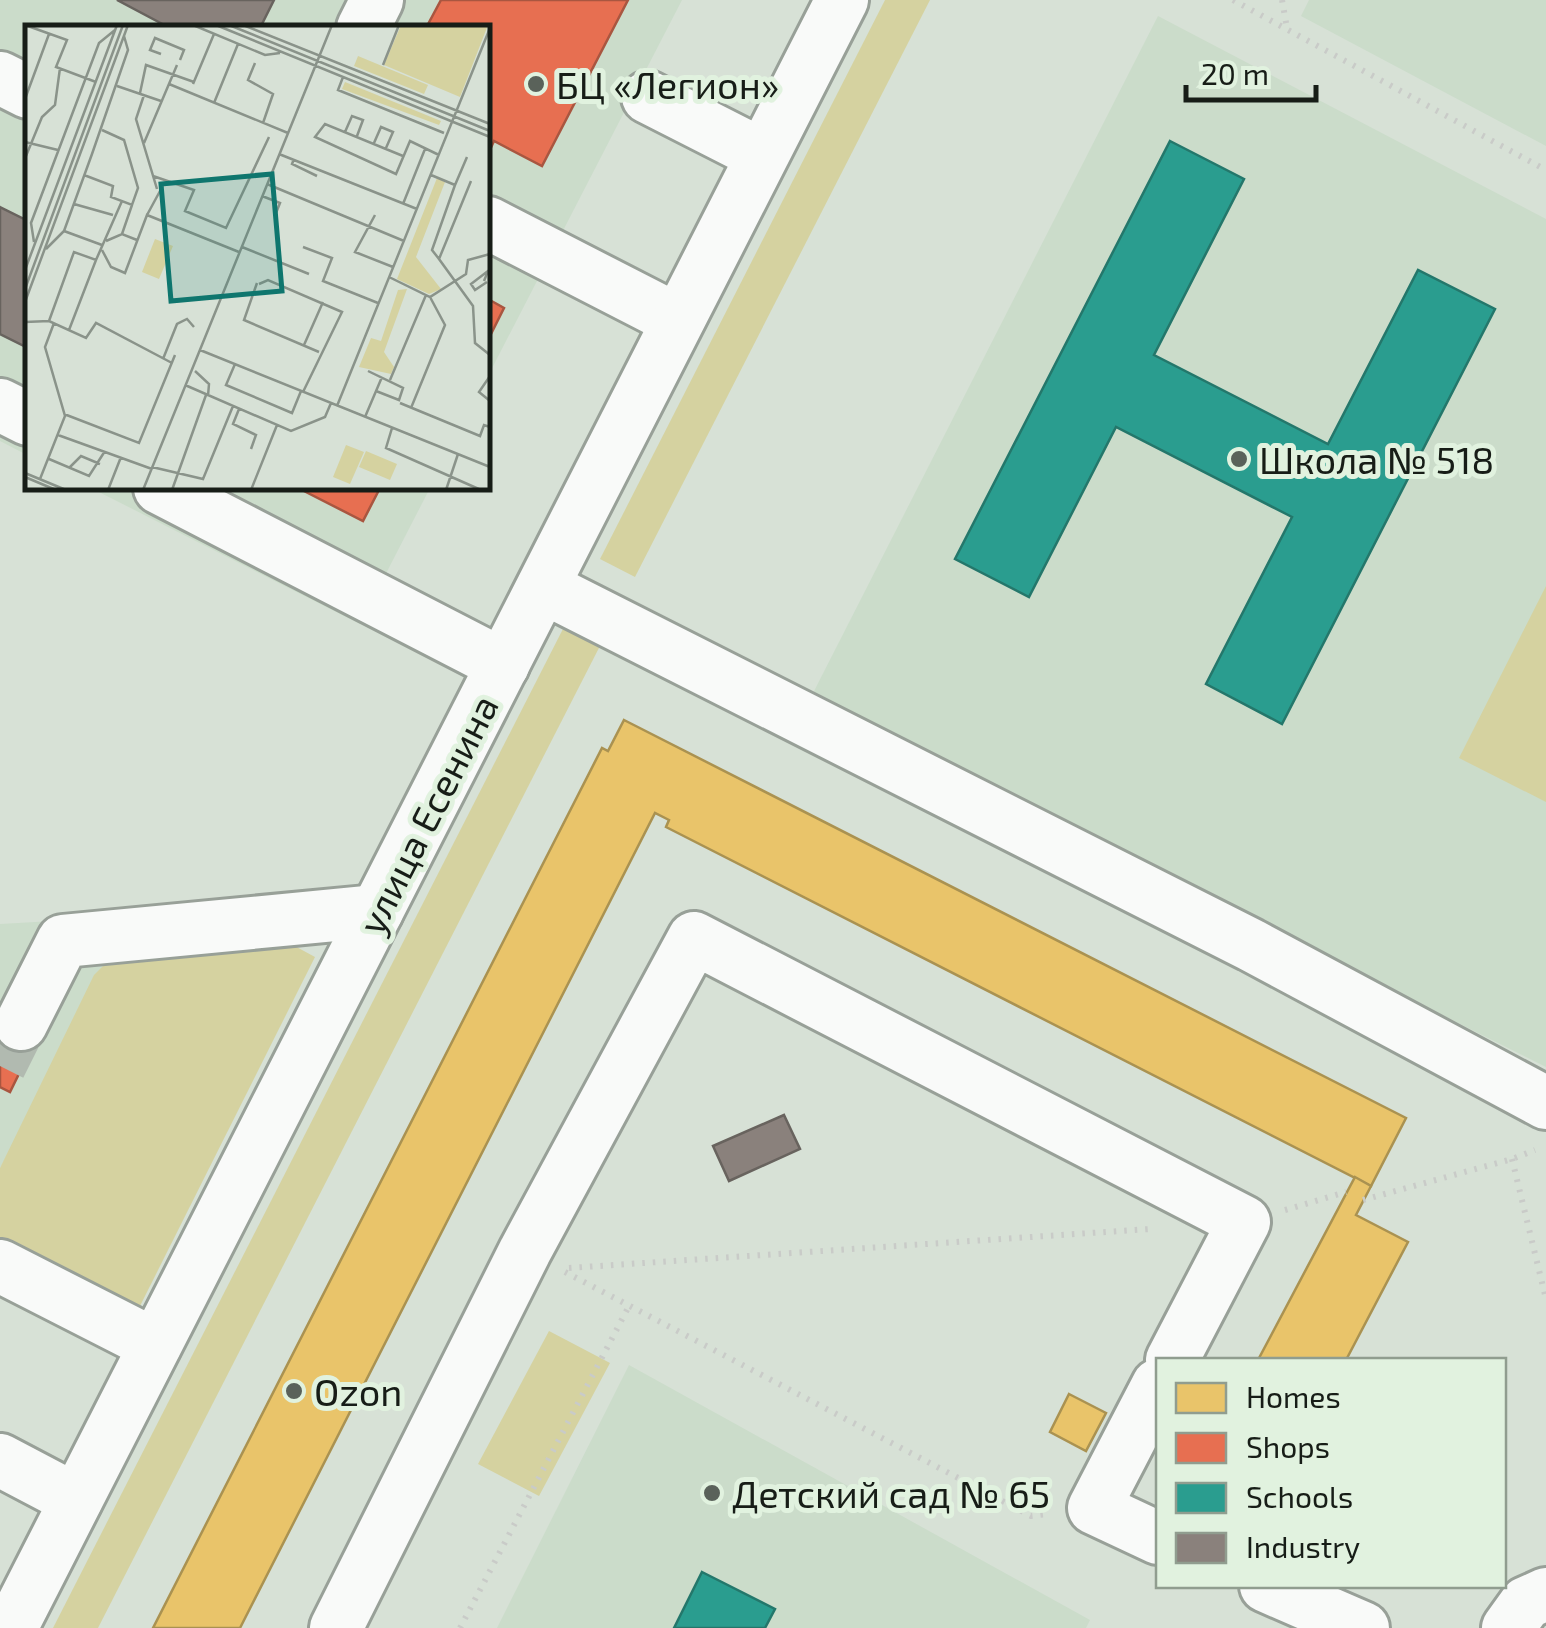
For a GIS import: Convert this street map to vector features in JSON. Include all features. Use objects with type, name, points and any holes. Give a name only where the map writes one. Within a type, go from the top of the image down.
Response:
[{"type":"street","points":[[365,25],[378,0]]},
{"type":"street","name":"улица Есенина","points":[[10,1628],[842,0]]},
{"type":"street","points":[[0,78],[25,90]]},
{"type":"street","points":[[648,97],[762,155]]},
{"type":"street","points":[[490,223],[678,320]]},
{"type":"street","points":[[0,405],[25,418]]},
{"type":"street","points":[[164,490],[503,665]]},
{"type":"street","points":[[543,587],[1251,945],[1546,1103]]},
{"type":"street","points":[[21,1024],[63,941],[377,910]]},
{"type":"street","points":[[336,1628],[526,1251],[694,938],[1244,1222],[1173,1358]]},
{"type":"street","points":[[0,1266],[155,1344]]},
{"type":"street","points":[[1156,1390],[1094,1508],[1156,1537]]},
{"type":"street","points":[[0,1460],[76,1500]]},
{"type":"street","points":[[1271,1588],[1363,1628]]},
{"type":"street","points":[[1508,1628],[1526,1602],[1546,1594]]},
{"type":"path","points":[[1233,0],[1546,170]]},
{"type":"path","points":[[1282,0],[1287,30]]},
{"type":"path","points":[[1364,1200],[1512,1159],[1546,1145]]},
{"type":"path","points":[[1512,1159],[1546,1299]]},
{"type":"path","points":[[1244,1222],[1346,1192]]},
{"type":"path","points":[[1094,1508],[1031,1516],[558,1268],[1166,1228]]},
{"type":"path","points":[[460,1628],[629,1306]]},
{"type":"shaded area","points":[[0,0],[682,0],[490,372],[490,25],[25,25],[25,454],[0,441]]},
{"type":"shaded area","points":[[885,0],[930,0],[635,577],[600,559]]},
{"type":"shaded area","points":[[1309,0],[1546,0],[1546,146],[1301,16]]},
{"type":"shaded area","name":"Школа № 518","points":[[1158,16],[1546,219],[1546,1067],[810,699]]},
{"type":"shaded area","points":[[95,490],[429,490],[360,624]]},
{"type":"shaded area","points":[[1546,586],[1546,802],[1459,758]]},
{"type":"shaded area","points":[[566,623],[602,642],[98,1628],[53,1628]]},
{"type":"shaded area","points":[[88,919],[116,953],[0,1168],[0,924]]},
{"type":"shaded area","points":[[291,944],[315,957],[138,1310],[0,1243],[0,1168],[94,975],[116,953]]},
{"type":"shaded area","points":[[549,1331],[610,1363],[539,1496],[478,1464]]},
{"type":"shaded area","name":"Детский сад № 65","points":[[629,1365],[1090,1620],[1086,1628],[497,1628]]},
{"type":"building: Homes","points":[[624,720],[1406,1118],[1371,1186],[666,827],[669,820],[655,813],[240,1628],[153,1628],[602,748],[608,751]]},
{"type":"building: Homes","points":[[1355,1177],[1371,1186],[1356,1215],[1408,1242],[1347,1358],[1259,1358]]},
{"type":"building: Homes","points":[[1069,1394],[1106,1413],[1086,1451],[1050,1432]]},
{"type":"building: Shops","name":"БЦ «Легион»","points":[[441,0],[628,0],[542,166],[494,141],[490,150],[490,25],[428,25]]},
{"type":"building: Shops","points":[[490,300],[504,308],[490,336]]},
{"type":"building: Shops","points":[[302,490],[379,490],[363,521]]},
{"type":"building: Shops","points":[[0,1014],[39,1033],[10,1092],[0,1087]]},
{"type":"building: Schools","points":[[1170,141],[1244,179],[1154,355],[1328,444],[1418,270],[1495,309],[1282,724],[1206,684],[1292,517],[1116,427],[1029,597],[955,559]]},
{"type":"building: Schools","points":[[702,1572],[775,1609],[765,1628],[674,1628]]},
{"type":"building: Industry","points":[[117,0],[274,0],[262,25],[164,25]]},
{"type":"building: Industry","points":[[0,207],[25,220],[25,346],[0,334]]},
{"type":"building: Industry","points":[[784,1115],[800,1149],[729,1181],[713,1146]]},
{"type":"tunnel","points":[[0,1066],[21,1024]]},
{"type":"place","name":"БЦ «Легион»","points":[[536,84]]},
{"type":"place","name":"Школа № 518","points":[[1239,459]]},
{"type":"place","name":"Ozon","points":[[294,1391]]},
{"type":"place","name":"Детский сад № 65","points":[[712,1493]]}]
